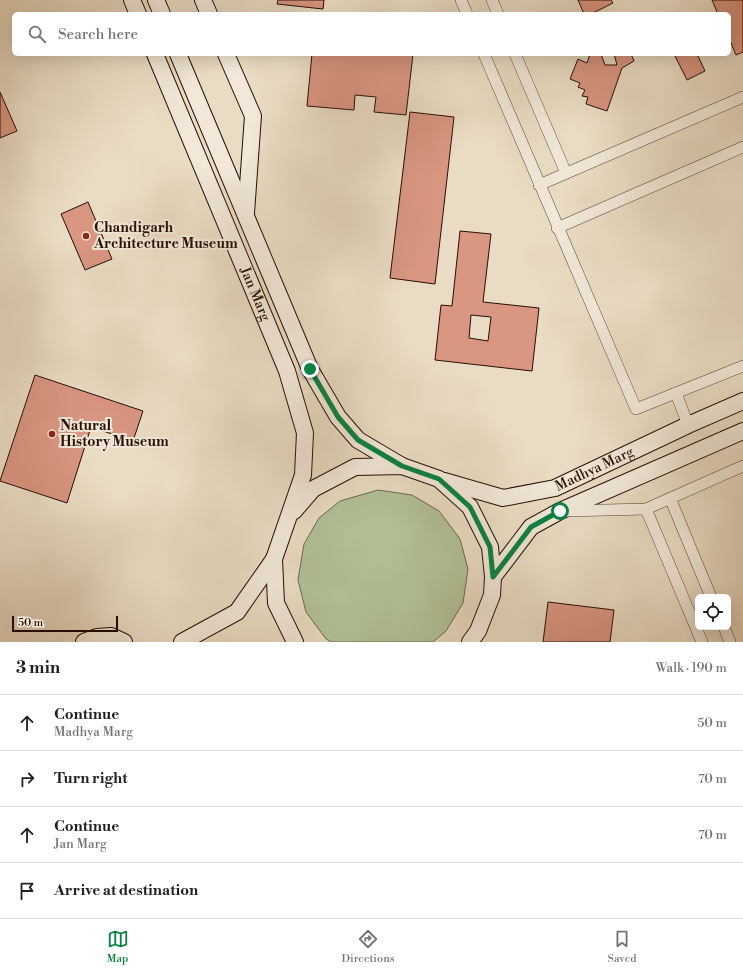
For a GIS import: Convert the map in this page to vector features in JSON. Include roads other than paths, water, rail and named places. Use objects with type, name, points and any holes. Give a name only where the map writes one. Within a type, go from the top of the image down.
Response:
[{"type":"main road","points":[[132,0],[137,12]]},
{"type":"main road","points":[[156,0],[161,12]]},
{"type":"main road","points":[[203,0],[208,12]]},
{"type":"main road","name":"Jan Marg","points":[[156,56],[287,371],[305,433],[304,475],[274,558]]},
{"type":"main road","name":"Jan Marg","points":[[179,56],[310,369],[338,417],[358,440],[402,466]]},
{"type":"main road","points":[[227,56],[253,116],[246,216]]},
{"type":"main road","name":"Madhya Marg","points":[[402,466],[439,479],[503,498],[555,488],[688,425],[743,401]]},
{"type":"main road","name":"Madhya Marg","points":[[493,577],[531,527],[560,511],[743,431]]},
{"type":"main road","points":[[288,518],[313,489],[355,467],[402,466]]},
{"type":"main road","points":[[439,479],[470,507],[490,547],[493,577],[492,595],[478,631],[470,642]]},
{"type":"main road","points":[[182,642],[237,612],[274,558]]},
{"type":"main road","points":[[274,558],[276,603],[295,642]]},
{"type":"main road","points":[[84,642],[97,637],[111,636],[124,642]]},
{"type":"street","points":[[461,0],[466,12]]},
{"type":"street","points":[[492,0],[497,12]]},
{"type":"street","points":[[485,56],[636,408],[743,366]]},
{"type":"street","points":[[516,56],[566,173]]},
{"type":"street","points":[[539,185],[743,97]]},
{"type":"street","points":[[558,228],[743,147]]},
{"type":"street","points":[[676,393],[688,425]]},
{"type":"street","points":[[560,511],[646,508],[743,466]]},
{"type":"street","points":[[670,498],[711,594]]},
{"type":"street","points":[[646,508],[702,642]]},
{"type":"street","points":[[725,630],[730,642]]},
{"type":"place","name":"Chandigarh Architecture Museum","points":[[86,236]]},
{"type":"place","name":"Natural History Museum","points":[[52,434]]}]
